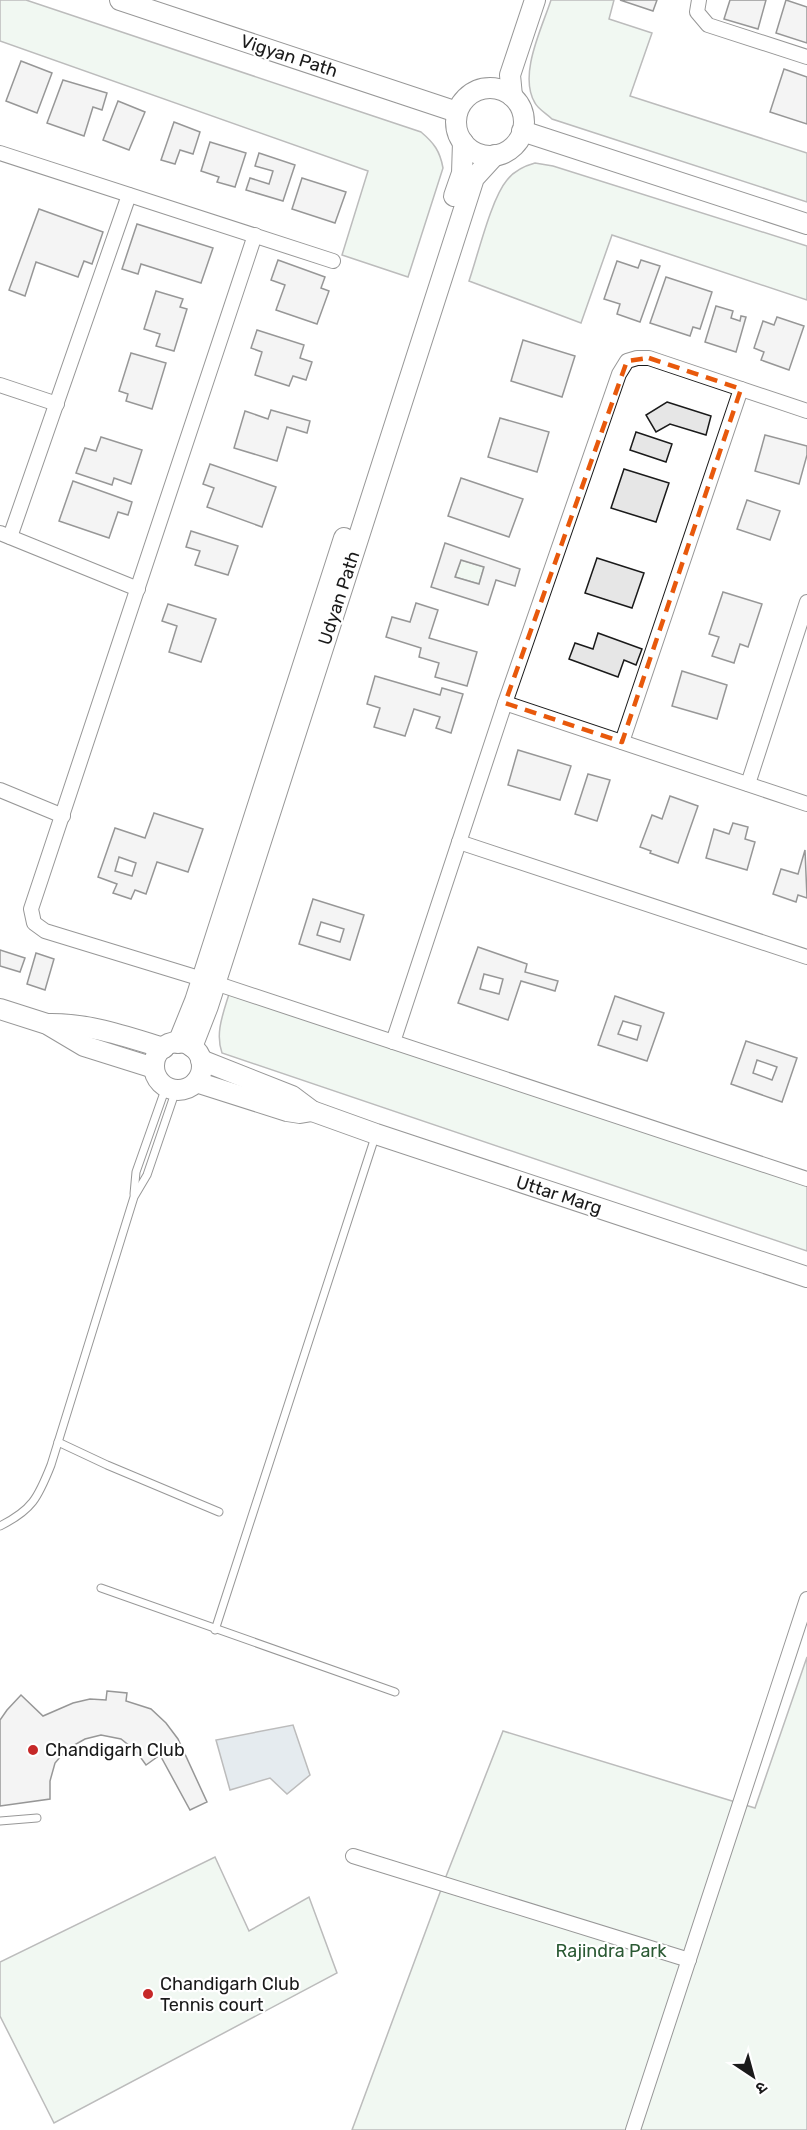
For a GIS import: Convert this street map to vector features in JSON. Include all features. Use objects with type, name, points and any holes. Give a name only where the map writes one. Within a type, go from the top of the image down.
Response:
[{"type":"main road","name":"Vigyan Path","points":[[120,0],[457,112]]},
{"type":"main road","points":[[486,88],[499,68],[521,0]]},
{"type":"main road","points":[[512,96],[510,75],[535,0]]},
{"type":"main road","points":[[486,88],[499,89],[512,96],[519,105],[524,120],[522,131],[517,142],[506,151],[495,155],[480,154],[470,149],[457,132],[457,112],[464,100],[474,92],[486,88]]},
{"type":"main road","points":[[522,131],[807,224]]},
{"type":"main road","name":"Udyan Path","points":[[208,981],[462,173],[463,142]]},
{"type":"main road","name":"Udyan Path","points":[[184,1049],[474,178],[495,155]]},
{"type":"main road","name":"Uttar Marg","points":[[0,1009],[47,1024],[84,1046],[154,1068]]},
{"type":"main road","name":"Uttar Marg","points":[[47,1024],[68,1023],[92,1026],[184,1049],[292,1096],[312,1111],[807,1277]]},
{"type":"main road","points":[[184,1049],[200,1075],[190,1087],[171,1089],[156,1076],[154,1068],[155,1060],[184,1049]]},
{"type":"main road","name":"Uttar Marg","points":[[196,1082],[287,1111],[300,1113],[312,1111]]},
{"type":"street","points":[[699,0],[697,12],[708,25],[807,57]]},
{"type":"street","points":[[0,153],[333,261]]},
{"type":"street","points":[[129,195],[57,404],[5,535],[138,590]]},
{"type":"street","points":[[255,235],[31,909],[34,924],[45,931],[208,981],[807,1179]]},
{"type":"street","points":[[393,1042],[505,703],[619,374],[627,362],[638,358],[649,358],[807,411]]},
{"type":"street","points":[[0,385],[57,404]]},
{"type":"street","points":[[622,742],[741,389]]},
{"type":"street","points":[[748,784],[807,602]]},
{"type":"street","points":[[505,703],[807,804]]},
{"type":"street","points":[[0,790],[63,816]]},
{"type":"street","points":[[459,842],[807,957]]},
{"type":"street","points":[[633,2130],[807,1599]]},
{"type":"street","points":[[353,1856],[689,1960]]},
{"type":"lane","points":[[0,1526],[20,1516],[39,1495],[58,1442],[134,1197],[147,1175],[171,1089]]},
{"type":"lane","points":[[215,1630],[376,1134]]},
{"type":"lane","points":[[58,1442],[219,1512]]},
{"type":"lane","points":[[101,1588],[395,1692]]},
{"type":"lane","points":[[0,1821],[37,1818]]},
{"type":"highlighted area","points":[[649,358],[741,389],[622,742],[505,703],[627,361]]},
{"type":"green space","points":[[0,0],[26,0],[421,132],[436,148],[443,168],[408,277],[342,255],[368,171],[0,41]]},
{"type":"green space","points":[[551,0],[614,0],[609,19],[652,33],[630,96],[807,153],[807,202],[552,119],[535,103],[530,92],[529,79],[533,52]]},
{"type":"green space","points":[[535,163],[553,166],[807,246],[807,300],[612,235],[581,323],[469,281],[490,213],[501,189],[516,171]]},
{"type":"green space","points":[[461,560],[484,567],[479,584],[455,577]]},
{"type":"green space","points":[[229,994],[807,1184],[807,1251],[222,1053],[219,1038],[222,1016]]},
{"type":"green space","name":"Rajindra Park","points":[[807,1657],[807,2130],[352,2130],[445,1879],[503,1731],[755,1808]]},
{"type":"green space","name":"Chandigarh Club Tennis court","points":[[215,1857],[249,1931],[309,1897],[337,1973],[54,2123],[0,2016],[0,1962]]},
{"type":"shaded area","points":[[293,1725],[310,1775],[287,1794],[270,1778],[230,1790],[216,1740]]},
{"type":"building","points":[[620,0],[657,0],[653,11]]},
{"type":"building","points":[[730,0],[766,0],[758,29],[724,19]]},
{"type":"building","points":[[786,0],[807,7],[807,43],[776,33]]},
{"type":"building","points":[[21,61],[52,73],[37,113],[6,101]]},
{"type":"building","points":[[784,69],[807,77],[807,124],[770,112]]},
{"type":"building","points":[[63,80],[107,93],[102,110],[93,107],[84,136],[47,123]]},
{"type":"building","points":[[118,101],[145,112],[129,150],[103,140]]},
{"type":"building","points":[[174,122],[200,132],[193,154],[180,150],[175,164],[161,160]]},
{"type":"building","points":[[210,142],[246,153],[235,187],[217,182],[219,177],[201,171]]},
{"type":"building","points":[[259,153],[295,165],[283,201],[246,190],[250,178],[269,184],[273,171],[255,166]]},
{"type":"building","points":[[302,178],[346,192],[335,223],[292,209]]},
{"type":"building","points":[[39,209],[103,232],[92,264],[84,261],[78,277],[36,262],[25,296],[9,290]]},
{"type":"building","points":[[137,224],[213,248],[201,283],[141,264],[138,274],[122,269]]},
{"type":"building","points":[[278,260],[325,277],[321,288],[329,291],[317,324],[276,310],[285,285],[271,280]]},
{"type":"building","points":[[641,260],[660,266],[640,322],[617,314],[620,304],[604,299],[617,261],[638,268]]},
{"type":"building","points":[[666,277],[712,292],[700,329],[693,327],[690,336],[650,323]]},
{"type":"building","points":[[156,291],[183,299],[180,307],[187,309],[174,351],[156,346],[160,334],[144,329]]},
{"type":"building","points":[[716,306],[733,311],[731,318],[740,321],[741,316],[746,317],[736,352],[705,342]]},
{"type":"building","points":[[777,317],[804,326],[789,370],[761,360],[764,352],[754,348],[763,321],[774,325]]},
{"type":"building","points":[[257,330],[304,345],[300,358],[312,362],[306,380],[293,376],[289,386],[255,375],[262,352],[251,348]]},
{"type":"building","points":[[523,340],[575,356],[562,397],[511,381]]},
{"type":"building","points":[[131,353],[166,363],[152,409],[126,401],[128,394],[119,391]]},
{"type":"building","points":[[667,402],[711,416],[706,435],[670,424],[656,432],[646,415]]},
{"type":"building","points":[[271,410],[310,421],[307,433],[287,427],[277,461],[234,448],[245,411],[268,419]]},
{"type":"building","points":[[500,418],[549,432],[537,472],[488,457]]},
{"type":"building","points":[[636,432],[672,444],[666,462],[630,450]]},
{"type":"building","points":[[765,435],[807,446],[807,455],[799,484],[755,471]]},
{"type":"building","points":[[101,437],[142,450],[131,484],[114,478],[112,485],[76,473],[85,448],[96,451]]},
{"type":"building","points":[[210,464],[276,487],[262,527],[207,507],[214,488],[203,484]]},
{"type":"building","points":[[624,469],[669,483],[656,522],[611,508]]},
{"type":"building","points":[[461,478],[523,499],[509,537],[448,516]]},
{"type":"building","points":[[73,481],[132,502],[128,515],[118,512],[109,538],[59,521]]},
{"type":"building","points":[[747,500],[780,511],[770,540],[737,529]]},
{"type":"building","points":[[191,531],[238,546],[228,575],[195,565],[200,551],[186,547]]},
{"type":"building","points":[[445,543],[520,569],[515,586],[496,580],[488,605],[431,587]],"holes":[[[461,560],[484,567],[479,584],[455,577]]]},
{"type":"building","points":[[597,558],[644,573],[632,608],[585,593]]},
{"type":"building","points":[[723,592],[762,604],[748,647],[740,644],[734,663],[712,656],[719,637],[709,634]]},
{"type":"building","points":[[416,603],[438,610],[429,638],[477,652],[467,686],[435,677],[439,663],[419,657],[421,648],[386,637],[392,617],[410,622]]},
{"type":"building","points":[[168,604],[216,619],[201,662],[169,652],[177,626],[162,621]]},
{"type":"building","points":[[598,633],[642,649],[636,665],[624,660],[618,677],[569,659],[575,643],[593,649]]},
{"type":"building","points":[[682,671],[727,685],[717,719],[672,706]]},
{"type":"building","points":[[375,676],[440,695],[442,688],[463,694],[451,733],[436,728],[440,717],[414,709],[405,736],[374,727],[380,708],[367,704]]},
{"type":"building","points":[[518,750],[571,766],[560,800],[508,785]]},
{"type":"building","points":[[588,774],[610,780],[597,821],[575,814]]},
{"type":"building","points":[[670,796],[698,806],[678,863],[640,847],[652,815],[662,819]]},
{"type":"building","points":[[154,813],[203,829],[188,872],[157,862],[146,894],[135,890],[131,899],[113,893],[117,884],[98,877],[115,828],[145,838]],"holes":[[[119,857],[136,863],[132,876],[115,871]]]},
{"type":"building","points":[[733,823],[748,827],[745,839],[755,842],[747,870],[706,858],[714,829],[729,834]]},
{"type":"building","points":[[805,850],[807,898],[798,895],[796,902],[773,894],[781,869],[798,874]]},
{"type":"building","points":[[313,899],[364,915],[350,960],[299,944]],"holes":[[[321,922],[344,929],[340,942],[317,935]]]},
{"type":"building","points":[[478,947],[527,964],[525,972],[558,981],[555,991],[521,981],[508,1020],[458,1003]],"holes":[[[484,974],[503,979],[499,994],[480,989]]]},
{"type":"building","points":[[0,950],[25,958],[20,972],[0,966]]},
{"type":"building","points":[[36,953],[54,959],[45,990],[27,984]]},
{"type":"building","points":[[615,996],[664,1013],[647,1061],[598,1045]],"holes":[[[623,1021],[641,1026],[637,1040],[618,1034]]]},
{"type":"building","points":[[746,1041],[797,1058],[782,1102],[731,1084]],"holes":[[[757,1060],[777,1067],[772,1080],[753,1073]]]},
{"type":"building","name":"Chandigarh Club","points":[[107,1691],[127,1693],[126,1701],[151,1709],[166,1723],[178,1739],[207,1802],[190,1810],[160,1755],[146,1765],[136,1751],[121,1739],[101,1735],[85,1739],[67,1749],[55,1763],[50,1781],[50,1799],[0,1806],[0,1720],[7,1710],[21,1695],[43,1716],[73,1703],[90,1699],[106,1700]]},
{"type":"place","name":"Chandigarh Club","points":[[33,1750]]},
{"type":"place","name":"Chandigarh Club Tennis court","points":[[148,1994]]}]
